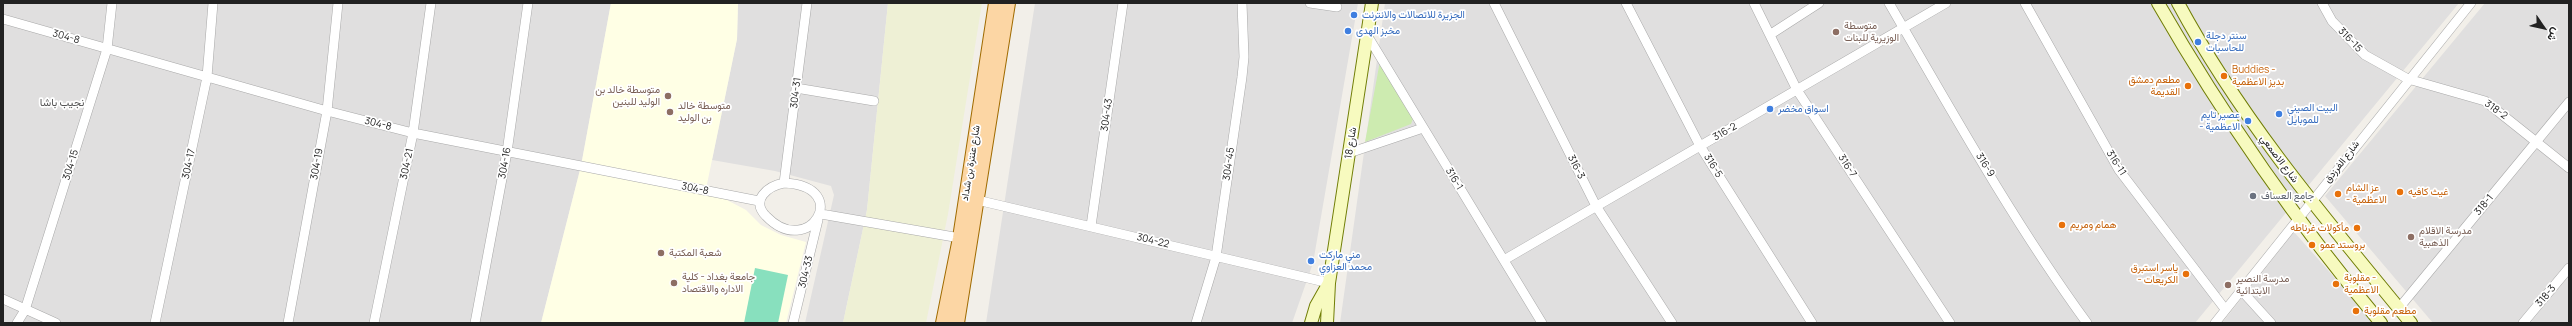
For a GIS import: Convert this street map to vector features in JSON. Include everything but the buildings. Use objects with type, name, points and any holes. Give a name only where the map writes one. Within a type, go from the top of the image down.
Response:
[{"type":"main road","name":"شارع عنترة بن شداد","points":[[943,323],[960,238],[996,3]]},
{"type":"main road","name":"شارع عنترة بن شداد","points":[[957,323],[1008,3]]},
{"type":"street","name":"304-15","points":[[17,323],[25,310],[107,49],[112,3]]},
{"type":"street","name":"304-17","points":[[156,323],[207,78],[213,3]]},
{"type":"street","name":"304-19","points":[[288,323],[327,111],[338,3]]},
{"type":"street","name":"304-21","points":[[374,323],[413,133],[431,3]]},
{"type":"street","name":"304-16","points":[[475,323],[507,152],[528,3]]},
{"type":"street","name":"304-31","points":[[784,183],[807,3]]},
{"type":"street","name":"304-43","points":[[1091,226],[1123,3]]},
{"type":"street","name":"304-45","points":[[1196,323],[1216,257],[1244,57],[1242,3]]},
{"type":"street","points":[[1310,3],[1337,6]]},
{"type":"street","name":"شارع 18","points":[[1326,323],[1329,283],[1372,3]]},
{"type":"street","name":"316-3","points":[[1494,3],[1596,206],[1672,323]]},
{"type":"street","name":"316-5","points":[[1626,3],[1700,146],[1812,323]]},
{"type":"street","name":"316-7","points":[[1754,3],[1771,34],[1797,90],[1950,323]]},
{"type":"street","points":[[1771,34],[1819,3]]},
{"type":"street","name":"316-9","points":[[1889,3],[2062,288],[2087,323]]},
{"type":"street","name":"316-2","points":[[1504,260],[1946,3]]},
{"type":"street","name":"316-11","points":[[2025,3],[2119,170],[2226,309]]},
{"type":"street","name":"شارع الاصمعي","points":[[2158,3],[2243,141],[2298,218],[2381,323]]},
{"type":"street","name":"شارع الاصمعي","points":[[2178,3],[2193,31],[2259,132],[2311,202],[2411,323]]},
{"type":"street","name":"316-15","points":[[2322,3],[2332,21],[2365,55],[2408,79]]},
{"type":"street","name":"شارع الفرزدق","points":[[2215,323],[2408,79],[2471,3]]},
{"type":"street","name":"304-8","points":[[3,19],[207,78],[413,133],[759,201]]},
{"type":"street","name":"316-1","points":[[1367,35],[1542,323]]},
{"type":"street","name":"318-2","points":[[2408,79],[2485,101],[2569,168]]},
{"type":"street","points":[[796,88],[874,101]]},
{"type":"street","name":"318-1","points":[[2399,308],[2569,102]]},
{"type":"street","points":[[1349,153],[1423,128]]},
{"type":"street","points":[[820,217],[819,200],[811,192],[800,186],[784,183],[767,190],[759,201],[761,210],[766,216],[784,228],[798,229],[820,217],[960,238]]},
{"type":"street","name":"304-22","points":[[977,200],[1329,283]]},
{"type":"street","name":"304-33","points":[[793,323],[820,217]]},
{"type":"street","name":"318-3","points":[[2523,323],[2569,268]]},
{"type":"street","name":"شارع 18","points":[[1311,323],[1316,306],[1329,283]]},
{"type":"street","points":[[2241,290],[2271,323]]},
{"type":"street","points":[[3,299],[56,323]]},
{"type":"shaded area","points":[[3,3],[611,3],[581,166],[541,323],[3,323]]},
{"type":"shaded area","points":[[611,3],[738,3],[737,39],[706,189],[746,210],[761,225],[781,235],[806,242],[786,323],[541,323],[581,166]]},
{"type":"shaded area","points":[[738,3],[888,3],[867,210],[843,323],[805,323],[834,195],[831,186],[775,171],[712,160],[737,39]]},
{"type":"shaded area","points":[[888,3],[982,3],[948,214],[926,323],[843,323],[867,210]]},
{"type":"shaded area","points":[[1035,3],[1358,3],[1313,263],[1292,323],[986,323]]},
{"type":"shaded area","points":[[1385,3],[2459,3],[2195,323],[1340,323]]},
{"type":"shaded area","points":[[2485,3],[2569,3],[2569,323],[2433,323],[2325,196]]},
{"type":"shaded area","points":[[2294,232],[2375,323],[2222,323]]},
{"type":"green space","points":[[1380,61],[1414,116],[1411,124],[1365,142]]},
{"type":"green space","points":[[755,268],[788,275],[778,323],[744,323]]},
{"type":"place","name":"الجزيرة للاتصالات والانترنت","points":[[1354,15]]},
{"type":"place","name":"مخبز الهدى","points":[[1348,31]]},
{"type":"place","name":"متوسطة الوزيرية للبنات","points":[[1836,32]]},
{"type":"place","name":"سنتر دجلة للحاسبات","points":[[2198,42]]},
{"type":"place","name":"Buddies - بديز الاعظمية","points":[[2224,76]]},
{"type":"place","name":"مطعم دمشق القديمة","points":[[2188,86]]},
{"type":"place","name":"متوسطة خالد بن الوليد للبنين","points":[[668,96]]},
{"type":"place","name":"اسواق مخضر","points":[[1770,109]]},
{"type":"place","name":"متوسطة خالد بن الوليد","points":[[670,112]]},
{"type":"place","name":"البيت الصيني للموبايل","points":[[2279,114]]},
{"type":"place","name":"عصير تايم - الاعظمية","points":[[2248,121]]},
{"type":"place","name":"غيث كافيه","points":[[2400,192]]},
{"type":"place","name":"عز الشام - الاعظمية","points":[[2338,194]]},
{"type":"place","name":"جامع العساف","points":[[2253,196]]},
{"type":"place","name":"همام ومريم","points":[[2062,225]]},
{"type":"place","name":"مأكولات غرناطه","points":[[2357,228]]},
{"type":"place","name":"مدرسة الاقلام الذهبية","points":[[2411,237]]},
{"type":"place","name":"بروستد عمو","points":[[2312,245]]},
{"type":"place","name":"شعبة المكتبة","points":[[661,253]]},
{"type":"place","name":"مني ماركت محمد العزاوي","points":[[1311,261]]},
{"type":"place","name":"ياسر استبرق - الكريعات","points":[[2186,274]]},
{"type":"place","name":"جامعة بغداد - كلية الاداره والاقتصاد","points":[[674,283]]},
{"type":"place","name":"مقلوبة - الاعظمية","points":[[2336,284]]},
{"type":"place","name":"مدرسة النصير الابتدائية","points":[[2228,285]]},
{"type":"place","name":"مطعم مقلوبة","points":[[2356,311]]},
{"type":"district","name":"نجيب باشا","points":[[62,103]]}]
